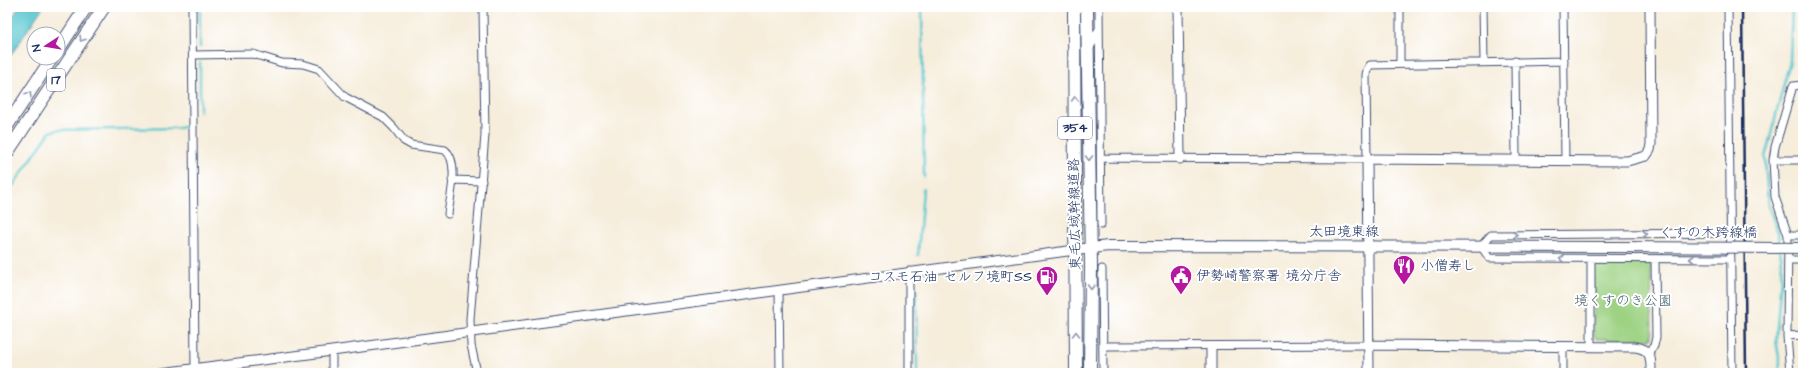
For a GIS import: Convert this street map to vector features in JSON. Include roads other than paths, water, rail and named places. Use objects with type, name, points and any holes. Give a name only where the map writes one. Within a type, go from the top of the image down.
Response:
[{"type":"highway","name":"17","points":[[66,38],[86,7]]},
{"type":"highway","name":"17","points":[[7,153],[104,7]]},
{"type":"highway","name":"東毛広域幹線道路","points":[[1074,7],[1076,373]]},
{"type":"highway","name":"東毛広域幹線道路","points":[[1086,7],[1090,248],[1090,373]]},
{"type":"highway","name":"17","points":[[7,126],[47,66]]},
{"type":"main road","name":"太田境東線","points":[[1075,250],[1108,246],[1613,247]]},
{"type":"main road","name":"くすの木跨線橋","points":[[1613,247],[1803,248]]},
{"type":"street","points":[[192,7],[195,368]]},
{"type":"street","points":[[477,373],[470,331],[470,319],[485,135],[483,7]]},
{"type":"street","points":[[1099,7],[1101,224]]},
{"type":"street","points":[[1178,7],[1180,159]]},
{"type":"street","points":[[1400,7],[1400,63]]},
{"type":"street","points":[[1483,7],[1484,61]]},
{"type":"street","points":[[1563,7],[1565,160]]},
{"type":"street","points":[[1101,158],[1367,158],[1627,161],[1646,156],[1650,150],[1651,136],[1650,7]]},
{"type":"street","points":[[1728,7],[1732,373]]},
{"type":"street","points":[[1087,52],[1093,44],[1095,35],[1100,28]]},
{"type":"street","points":[[193,55],[253,54],[282,63],[303,64],[319,69],[344,97],[383,117],[404,141],[411,145],[445,150],[448,153],[453,167],[448,214]]},
{"type":"street","points":[[1369,373],[1367,70],[1370,65],[1484,61],[1564,61]]},
{"type":"street","points":[[1515,61],[1516,159]]},
{"type":"street","points":[[1790,373],[1787,336],[1789,260],[1788,235],[1775,197],[1773,160],[1775,147],[1793,86],[1803,85]]},
{"type":"street","points":[[1773,160],[1803,160]]},
{"type":"street","points":[[452,180],[482,181]]},
{"type":"street","points":[[1731,233],[1491,235],[1481,246],[1489,258],[1655,260],[1731,259]]},
{"type":"street","points":[[1788,235],[1803,235]]},
{"type":"street","points":[[161,373],[1075,250]]},
{"type":"street","points":[[1591,259],[1592,347]]},
{"type":"street","points":[[1648,352],[1654,346],[1656,337],[1655,260]]},
{"type":"street","points":[[1789,260],[1803,260]]},
{"type":"street","points":[[1102,269],[1103,373]]},
{"type":"street","points":[[909,272],[909,373]]},
{"type":"street","points":[[779,290],[780,373]]},
{"type":"street","points":[[1787,336],[1803,335]]},
{"type":"street","points":[[1103,346],[1211,347],[1369,345],[1635,347],[1645,349],[1648,352],[1651,360],[1650,373]]},
{"type":"street","points":[[1211,347],[1211,373]]},
{"type":"street","points":[[1563,347],[1563,373]]},
{"type":"street","points":[[332,351],[332,373]]},
{"type":"water","points":[[19,7],[43,7],[30,26],[26,26],[26,32],[7,61],[7,25]]},
{"type":"waterway","points":[[200,7],[200,47]]},
{"type":"waterway","points":[[922,7],[924,177]]},
{"type":"waterway","points":[[1779,245],[1778,232],[1768,205],[1765,157],[1790,61],[1792,7]]},
{"type":"waterway","points":[[200,63],[200,112]]},
{"type":"waterway","points":[[7,194],[50,132],[57,130],[179,128],[188,126]]},
{"type":"waterway","points":[[918,255],[923,189]]},
{"type":"waterway","points":[[1779,373],[1780,363],[1776,340],[1782,262],[1780,250]]},
{"type":"waterway","points":[[916,287],[917,373]]},
{"type":"railway","points":[[1742,7],[1746,373]]},
{"type":"place","name":"小僧寿し","points":[[1404,286]]},
{"type":"place","name":"コスモ石油 セルフ境町SS","points":[[1047,296]]},
{"type":"place","name":"伊勢崎警察署 境分庁舎","points":[[1181,296]]},
{"type":"park label","name":"境くすのき公園","points":[[1623,301]]}]
